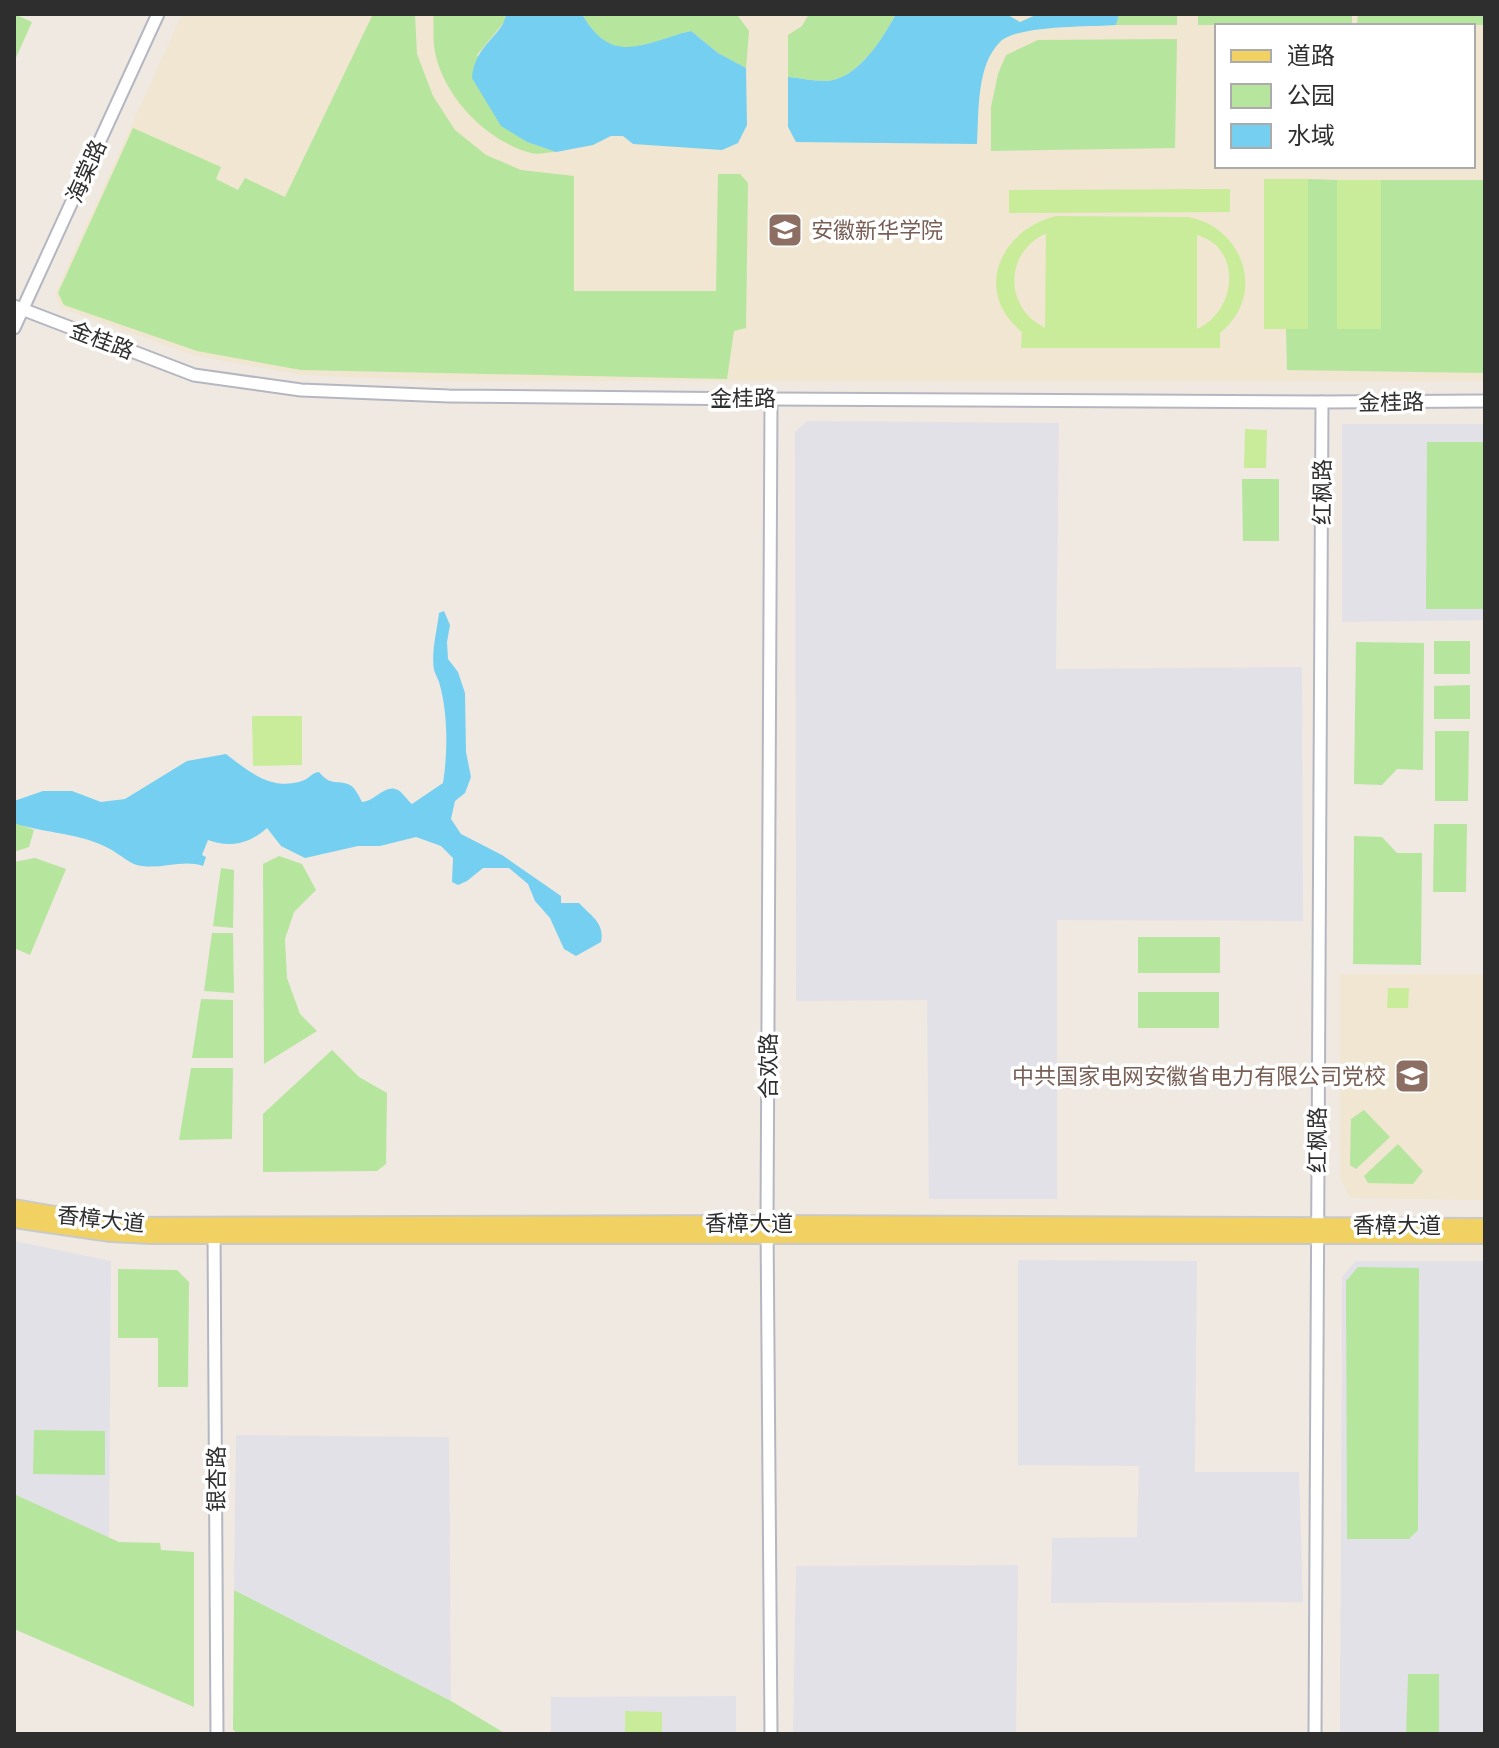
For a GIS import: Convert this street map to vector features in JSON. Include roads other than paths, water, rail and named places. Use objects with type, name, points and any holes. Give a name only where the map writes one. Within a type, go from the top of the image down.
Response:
[{"type":"main road","name":"香樟大道","points":[[14,1207],[119,1225],[214,1230]]},
{"type":"main road","name":"香樟大道","points":[[14,1220],[111,1234],[214,1230],[1316,1230],[1485,1226]]},
{"type":"main road","name":"香樟大道","points":[[1316,1230],[1485,1236]]},
{"type":"street","name":"海棠路","points":[[14,328],[18,308],[158,14]]},
{"type":"street","name":"金桂路","points":[[18,308],[194,375],[301,390],[449,396],[771,399],[1485,401]]},
{"type":"street","name":"合欢路","points":[[771,399],[767,1229],[771,1734]]},
{"type":"street","name":"红枫路","points":[[1315,1734],[1322,402]]},
{"type":"street","name":"银杏路","points":[[214,1230],[217,1734]]},
{"type":"water","points":[[506,14],[582,14],[594,31],[618,46],[644,45],[691,31],[718,53],[746,68],[747,125],[738,143],[722,150],[633,144],[623,136],[611,136],[593,145],[556,152],[527,142],[501,126],[472,78],[478,57],[500,28]]},
{"type":"water","points":[[896,14],[1006,14],[1020,22],[1038,14],[1119,14],[1116,25],[1021,32],[1000,42],[992,52],[983,76],[977,144],[796,142],[788,127],[788,77],[825,81],[848,74],[868,56]]},
{"type":"water","points":[[444,611],[450,625],[448,659],[458,672],[465,693],[466,752],[471,777],[465,793],[455,801],[451,819],[461,834],[502,855],[561,896],[561,903],[579,903],[592,916],[601,930],[601,942],[576,956],[564,949],[550,918],[535,901],[528,884],[509,868],[483,868],[458,885],[452,882],[453,858],[441,846],[416,837],[305,858],[281,846],[267,828],[239,843],[224,844],[208,840],[202,855],[206,857],[203,866],[188,863],[150,867],[133,864],[110,849],[86,839],[14,823],[14,801],[43,791],[72,791],[101,802],[125,799],[187,761],[226,754],[271,782],[291,783],[319,772],[330,781],[350,785],[362,802],[394,788],[412,804],[443,783],[446,719],[433,656],[439,613]]},
{"type":"place","name":"安徽新华学院","points":[[785,230]]},
{"type":"place","name":"中共国家电网安徽省电力有限公司党校","points":[[1412,1076]]}]
